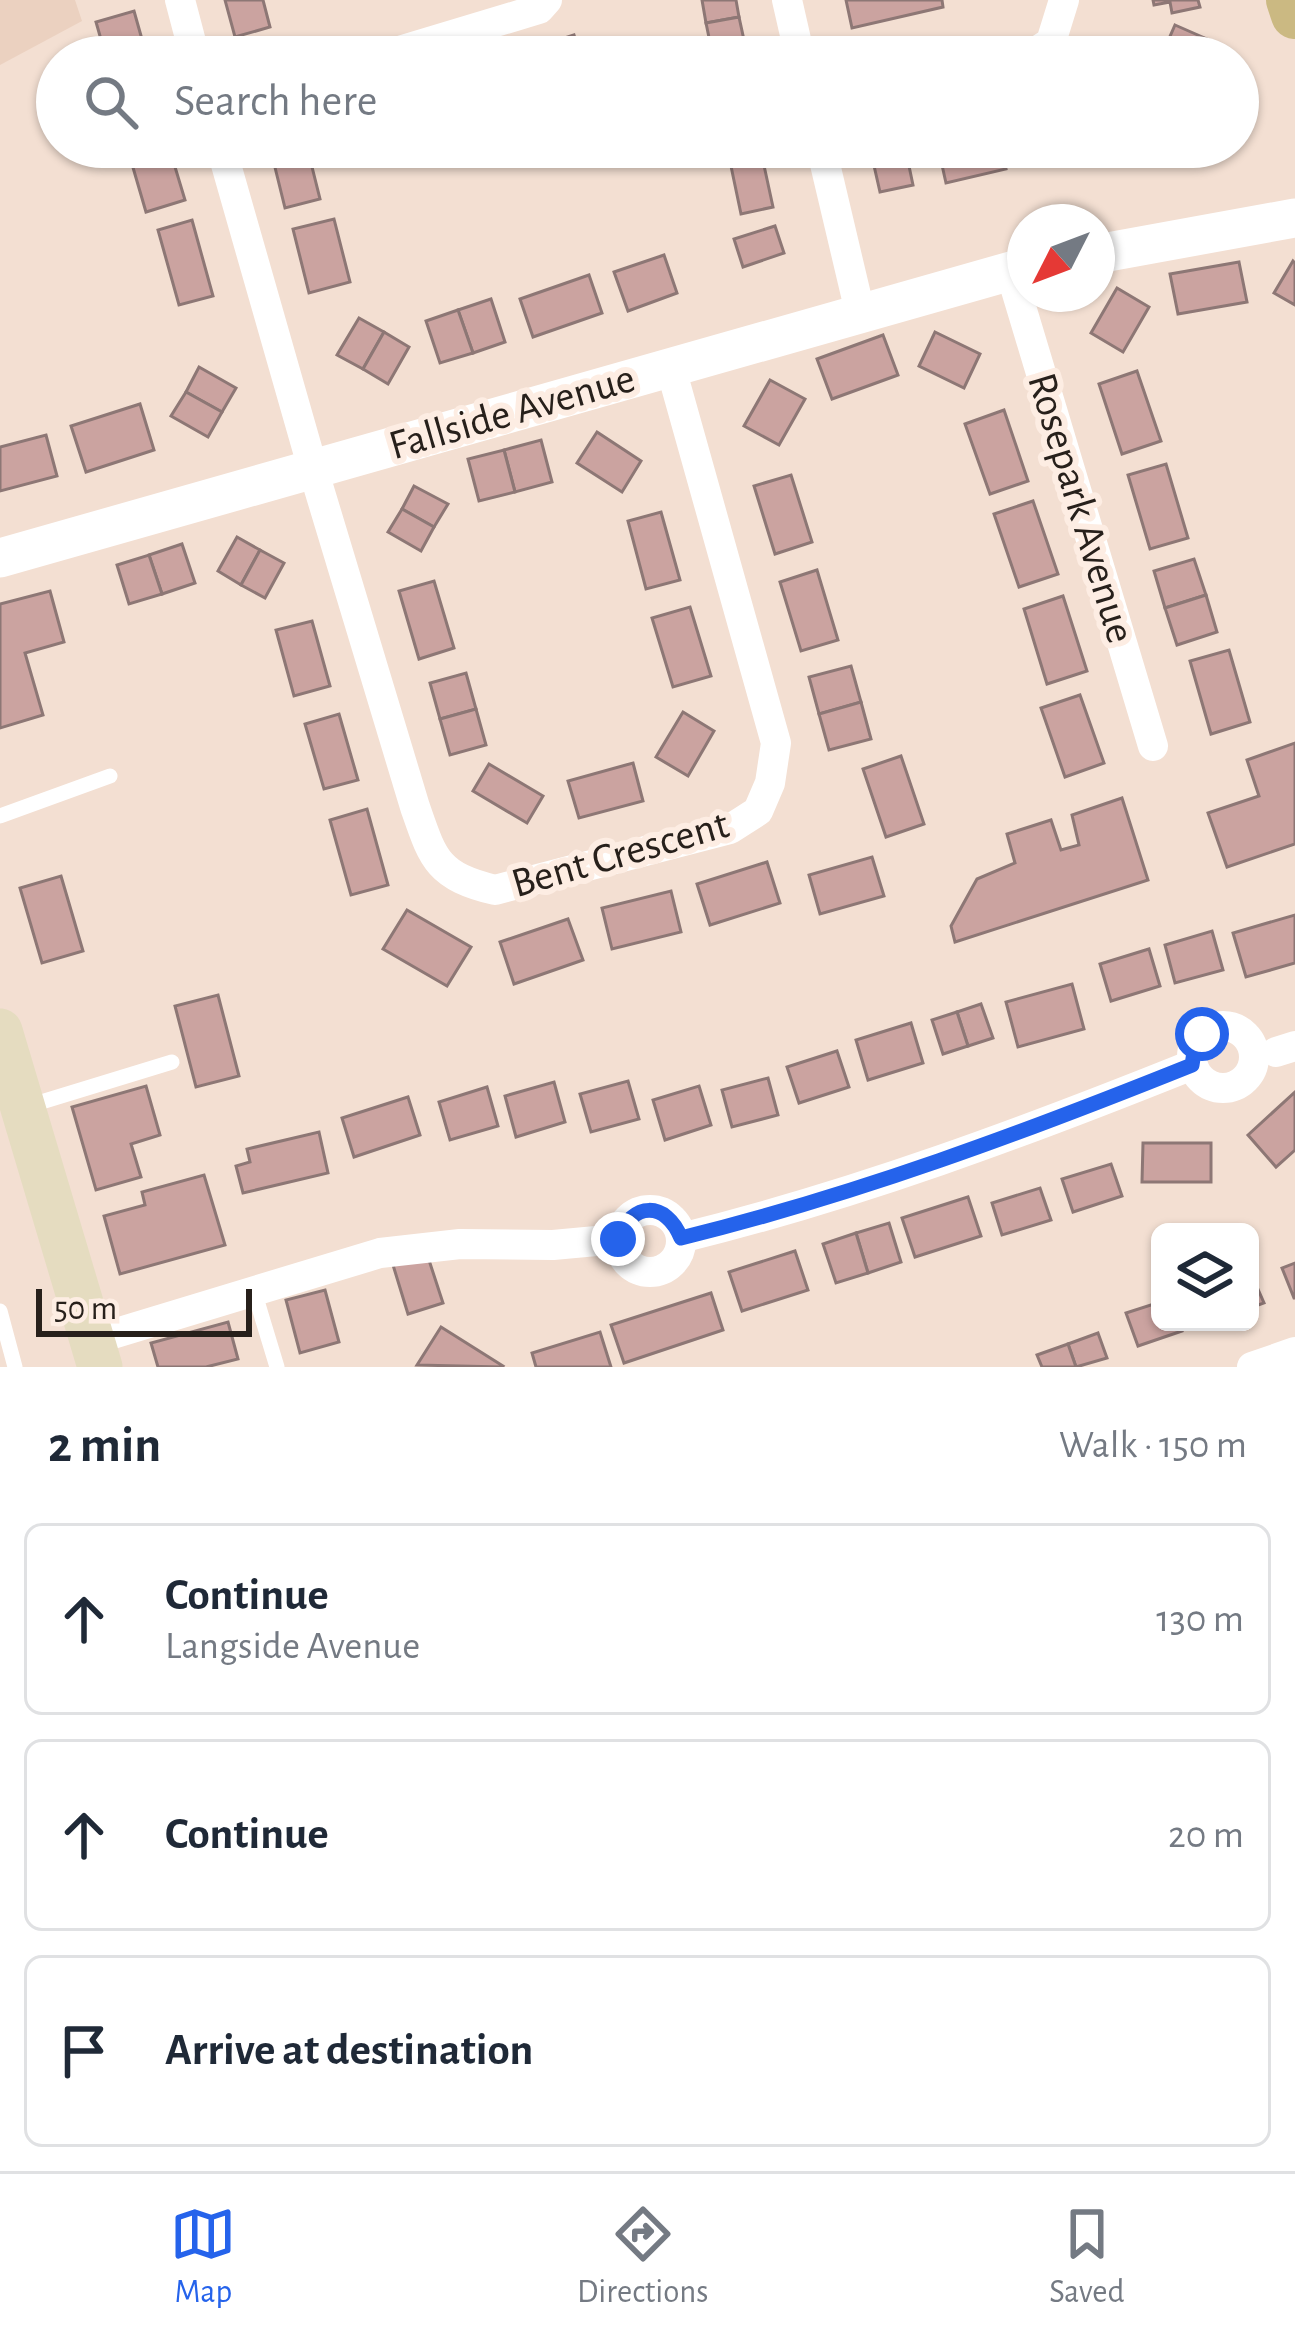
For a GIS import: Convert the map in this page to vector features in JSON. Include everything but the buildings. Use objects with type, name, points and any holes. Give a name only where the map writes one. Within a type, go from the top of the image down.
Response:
[{"type":"main road","points":[[1290,0],[1295,15]]},
{"type":"main road","points":[[0,1031],[96,1353]]},
{"type":"street","points":[[181,0],[190,36]]},
{"type":"street","points":[[448,36],[539,8],[547,0]]},
{"type":"street","points":[[787,0],[795,36]]},
{"type":"street","points":[[1053,36],[1064,0]]},
{"type":"street","name":"Bent Crescent","points":[[227,168],[432,855],[475,886],[495,890],[730,829],[758,811],[770,783],[776,743],[670,365]]},
{"type":"street","points":[[826,168],[860,312]]},
{"type":"street","points":[[1115,251],[1295,218]]},
{"type":"street","name":"Fallside Avenue","points":[[0,558],[1007,271]]},
{"type":"street","name":"Rosepark Avenue","points":[[1030,312],[1153,746]]},
{"type":"street","points":[[681,1238],[771,1216],[1049,1122],[1192,1065]]},
{"type":"street","points":[[644,1210],[661,1212],[675,1222],[681,1238],[678,1255],[667,1268],[650,1273],[634,1268],[622,1256],[618,1239],[629,1218],[644,1210]]},
{"type":"street","points":[[96,1353],[254,1291],[380,1252],[460,1244],[553,1246],[618,1239]]},
{"type":"street","points":[[1252,1367],[1295,1352]]},
{"type":"lane","points":[[0,816],[110,776]]},
{"type":"lane","points":[[24,1107],[172,1062]]},
{"type":"lane","points":[[254,1291],[277,1367]]},
{"type":"lane","points":[[0,1311],[15,1367]]},
{"type":"shaded area","points":[[0,0],[75,0],[82,21],[54,36],[36,36],[36,46],[0,65]]},
{"type":"route","points":[[618,1239],[624,1223],[644,1210],[661,1212],[675,1222],[681,1238],[771,1216],[1049,1122],[1192,1065],[1196,1040],[1202,1034]]}]
